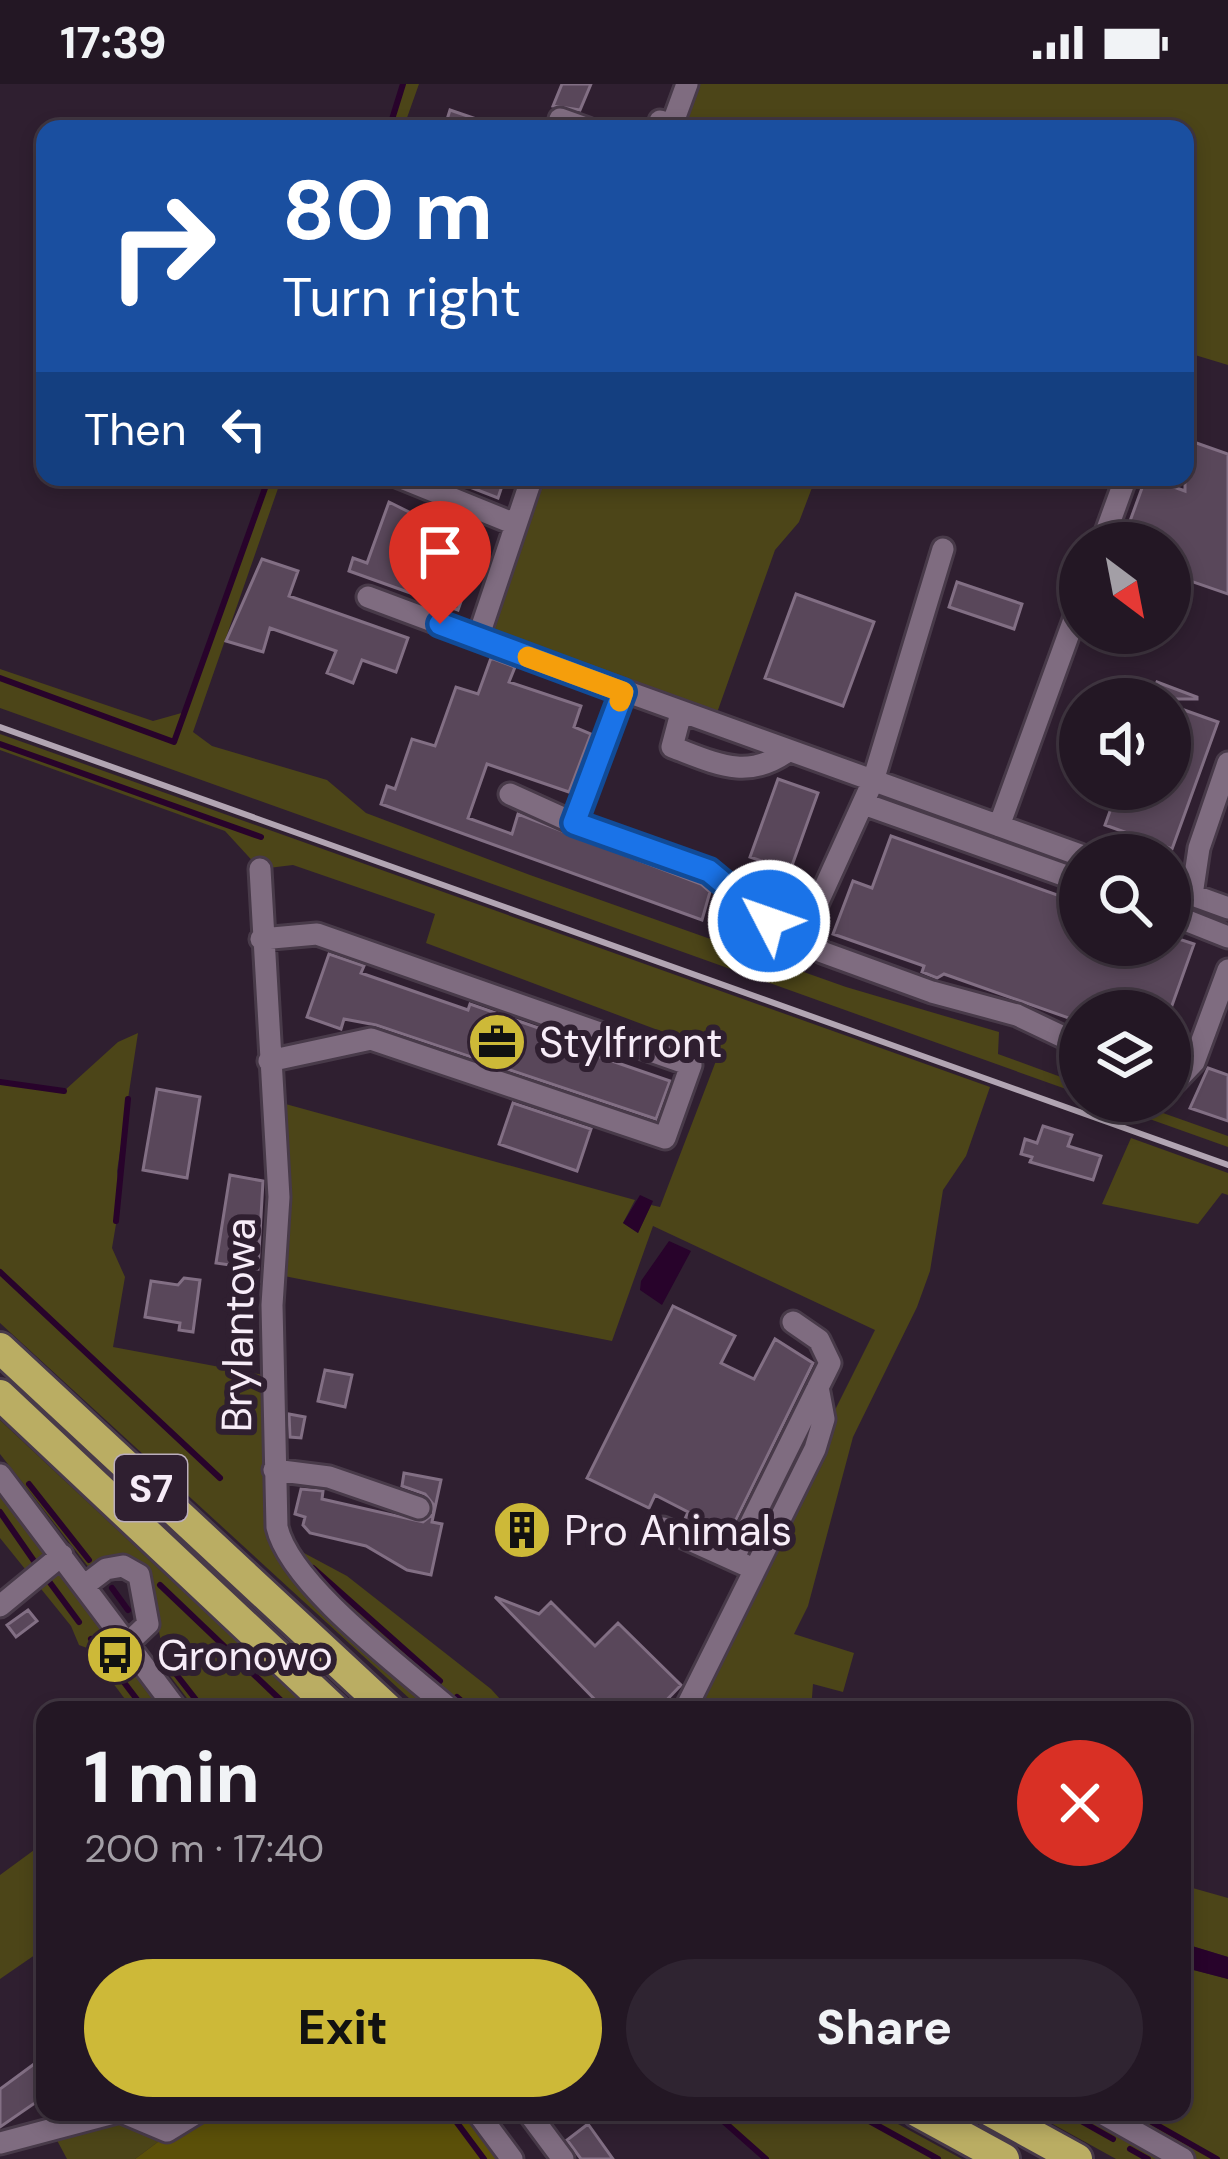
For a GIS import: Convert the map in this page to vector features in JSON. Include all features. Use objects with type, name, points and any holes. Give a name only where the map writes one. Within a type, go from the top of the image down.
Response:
[{"type":"highway","name":"S7","points":[[0,1348],[379,1701]]},
{"type":"highway","name":"S7","points":[[0,1395],[325,1701]]},
{"type":"highway","points":[[934,2121],[1004,2159]]},
{"type":"highway","points":[[1008,2121],[1077,2159]]},
{"type":"street","points":[[674,120],[687,84]]},
{"type":"street","points":[[421,486],[515,524]]},
{"type":"street","points":[[478,638],[529,486]]},
{"type":"street","points":[[1110,522],[1123,486]]},
{"type":"street","points":[[804,933],[873,781],[943,548]]},
{"type":"street","points":[[368,597],[1059,847]]},
{"type":"street","points":[[1000,826],[1062,654]]},
{"type":"street","points":[[574,823],[623,692]]},
{"type":"street","points":[[681,713],[672,747],[712,762],[742,770],[772,762],[788,751]]},
{"type":"street","points":[[1191,867],[1228,764]]},
{"type":"street","points":[[510,794],[574,823],[709,871],[769,921],[804,933],[822,952],[932,992],[1017,1015],[1059,1035]]},
{"type":"street","points":[[864,804],[1059,874]]},
{"type":"street","name":"Brylantowa","points":[[260,869],[279,1197],[272,1305],[277,1527],[291,1563],[441,1701]]},
{"type":"street","points":[[1191,895],[1228,908]]},
{"type":"street","points":[[1191,922],[1228,937]]},
{"type":"street","points":[[261,940],[317,934],[691,1065],[665,1138],[371,1040],[269,1060]]},
{"type":"street","points":[[1191,1065],[1228,970]]},
{"type":"street","points":[[733,1559],[830,1363],[829,1353],[793,1322]]},
{"type":"street","points":[[690,1701],[820,1432],[824,1409],[818,1387]]},
{"type":"street","points":[[274,1470],[329,1478],[419,1508]]},
{"type":"street","points":[[0,1475],[170,1701]]},
{"type":"street","points":[[663,1528],[757,1570]]},
{"type":"street","points":[[0,1606],[62,1556]]},
{"type":"street","points":[[85,1585],[106,1569],[123,1566],[139,1575],[148,1624],[128,1643]]},
{"type":"street","points":[[0,2143],[84,2121]]},
{"type":"street","points":[[142,2121],[167,2131],[183,2121]]},
{"type":"street","points":[[484,2121],[512,2159]]},
{"type":"street","points":[[493,2133],[511,2121]]},
{"type":"street","points":[[531,2121],[562,2159]]},
{"type":"street","points":[[1116,2121],[1183,2159]]},
{"type":"shaded area","points":[[403,84],[419,84],[406,120],[392,120]]},
{"type":"shaded area","points":[[687,84],[1228,84],[1228,365],[1194,355],[1194,120],[663,120]]},
{"type":"shaded area","points":[[266,486],[279,486],[193,732],[212,746],[327,780],[366,813],[530,875],[846,987],[999,1032],[998,1054],[1059,1076],[1059,1086],[0,708],[0,669],[153,721],[185,712]]},
{"type":"shaded area","points":[[529,486],[813,486],[799,522],[775,550],[713,724],[478,638]]},
{"type":"shaded area","points":[[0,734],[990,1087],[966,1156],[943,1190],[930,1271],[917,1307],[853,1437],[808,1606],[794,1634],[854,1653],[843,1692],[813,1684],[812,1701],[690,1701],[875,1330],[653,1226],[612,1341],[274,1274],[271,1100],[635,1200],[623,1223],[638,1233],[651,1205],[660,1207],[719,1053],[426,943],[435,914],[293,865],[260,869],[225,831],[0,750]]},
{"type":"shaded area","points":[[138,1033],[117,1171],[120,1200],[112,1248],[125,1277],[113,1347],[274,1377],[274,1445],[289,1534],[304,1553],[347,1576],[502,1701],[412,1701],[0,1323],[0,1083],[64,1091],[118,1042]]},
{"type":"shaded area","points":[[1158,1122],[1188,1122],[1228,1136],[1228,1147]]},
{"type":"shaded area","points":[[1131,1138],[1228,1173],[1228,1195],[1222,1193],[1198,1224],[1102,1204]]},
{"type":"shaded area","points":[[640,1195],[653,1201],[638,1233],[623,1223]]},
{"type":"shaded area","points":[[669,1241],[691,1251],[662,1305],[640,1290],[641,1281]]},
{"type":"shaded area","points":[[0,1420],[300,1701],[189,1701],[167,1672],[147,1571],[122,1556],[90,1569],[0,1454]]},
{"type":"shaded area","points":[[0,1492],[155,1701],[126,1701],[0,1538]]},
{"type":"shaded area","points":[[36,1849],[36,1954],[0,1979],[0,1875]]},
{"type":"shaded area","points":[[1191,1888],[1228,1898],[1228,1957],[1191,1946]]},
{"type":"shaded area","points":[[1191,1946],[1228,1957],[1228,1979],[1191,1969]]},
{"type":"shaded area","points":[[1191,1969],[1228,1979],[1228,2159],[1116,2159],[1047,2121],[1191,2121]]},
{"type":"shaded area","points":[[80,2121],[186,2121],[135,2159],[67,2159],[51,2129]]},
{"type":"shaded area","points":[[186,2121],[484,2121],[512,2159],[135,2159]]},
{"type":"shaded area","points":[[723,2121],[892,2121],[962,2159],[766,2159]]},
{"type":"building","points":[[562,84],[591,84],[580,110],[553,106]]},
{"type":"building","points":[[450,110],[479,120],[447,120]]},
{"type":"building","points":[[1194,442],[1228,454],[1228,594],[1191,581],[1191,522],[1130,522],[1143,486],[1185,491],[1185,486],[1194,486]]},
{"type":"building","points":[[467,486],[502,486],[498,498]]},
{"type":"building","points":[[389,502],[449,532],[443,549],[475,561],[458,610],[349,571],[353,558],[367,563]]},
{"type":"building","points":[[262,559],[298,571],[289,596],[408,638],[396,672],[362,660],[353,683],[327,673],[336,651],[270,628],[263,652],[226,641]]},
{"type":"building","points":[[957,582],[1022,604],[1014,629],[949,607]]},
{"type":"building","points":[[796,594],[874,622],[843,706],[765,678]]},
{"type":"building","points":[[491,658],[515,667],[509,682],[581,706],[574,727],[591,734],[569,792],[487,764],[468,818],[512,834],[518,814],[701,884],[710,892],[702,920],[381,804],[387,786],[395,789],[412,739],[435,746],[456,687],[478,694]]},
{"type":"building","points":[[1191,712],[1218,722],[1191,797]]},
{"type":"building","points":[[778,779],[818,793],[790,871],[750,857]]},
{"type":"building","points":[[1110,810],[1186,810],[1177,834],[1130,834],[1105,825]]},
{"type":"building","points":[[891,836],[1059,896],[1059,966],[1186,966],[1178,990],[1059,990],[1059,1015],[944,974],[937,978],[922,972],[924,966],[833,934],[853,881],[872,888]]},
{"type":"building","points":[[329,954],[364,966],[361,973],[468,1010],[470,1004],[550,1032],[548,1039],[670,1081],[656,1119],[376,1025],[344,1019],[341,1029],[307,1017]]},
{"type":"building","points":[[1208,1068],[1228,1075],[1228,1121],[1191,1106]]},
{"type":"building","points":[[157,1089],[200,1097],[187,1178],[143,1170]]},
{"type":"building","points":[[513,1103],[591,1129],[577,1171],[499,1144]]},
{"type":"building","points":[[1043,1126],[1072,1135],[1068,1146],[1101,1156],[1093,1180],[1030,1162],[1032,1157],[1021,1154],[1025,1139],[1037,1143]]},
{"type":"building","points":[[230,1175],[263,1181],[258,1269],[216,1263]]},
{"type":"building","points":[[184,1278],[200,1280],[193,1332],[179,1330],[180,1323],[145,1317],[151,1281],[178,1285]]},
{"type":"building","points":[[673,1306],[735,1336],[721,1363],[754,1379],[775,1339],[813,1363],[726,1540],[684,1521],[688,1512],[655,1495],[649,1508],[587,1478]]},
{"type":"building","points":[[325,1370],[352,1375],[345,1407],[318,1401]]},
{"type":"building","points":[[289,1414],[305,1417],[301,1438],[290,1437]]},
{"type":"building","points":[[404,1473],[441,1480],[432,1522],[442,1524],[431,1575],[407,1570],[366,1546],[310,1533],[303,1525],[305,1517],[295,1514],[301,1489],[323,1491],[322,1499],[423,1522],[433,1514],[433,1504],[425,1494],[402,1486]]},
{"type":"building","name":"Pro Animals","points":[[513,1521],[546,1528],[541,1546],[507,1544]]},
{"type":"building","points":[[495,1597],[539,1614],[551,1602],[595,1646],[618,1623],[681,1685],[666,1701],[596,1701]]},
{"type":"building","points":[[28,1610],[37,1621],[16,1637],[7,1625]]},
{"type":"building","points":[[36,2063],[36,2102],[0,2127],[0,2089]]},
{"type":"building","points":[[588,2124],[613,2159],[581,2159],[567,2140]]},
{"type":"waterway","points":[[392,120],[403,84]]},
{"type":"waterway","points":[[0,678],[174,742],[266,486]]},
{"type":"waterway","points":[[0,744],[261,837]]},
{"type":"waterway","points":[[0,1082],[64,1091]]},
{"type":"waterway","points":[[116,1221],[128,1099]]},
{"type":"waterway","points":[[0,1272],[220,1478]]},
{"type":"waterway","points":[[29,1484],[89,1560]]},
{"type":"waterway","points":[[0,1512],[34,1561]]},
{"type":"waterway","points":[[313,1568],[440,1681]]},
{"type":"waterway","points":[[48,1580],[79,1622]]},
{"type":"waterway","points":[[160,1585],[282,1701]]},
{"type":"waterway","points":[[112,1588],[128,1610]]},
{"type":"waterway","points":[[91,1639],[138,1701]]},
{"type":"waterway","points":[[158,1651],[197,1701]]},
{"type":"waterway","points":[[457,1697],[462,1701]]},
{"type":"waterway","points":[[456,2121],[484,2159]]},
{"type":"waterway","points":[[723,2121],[766,2159]]},
{"type":"waterway","points":[[869,2121],[938,2159]]},
{"type":"waterway","points":[[1081,2121],[1113,2139]]},
{"type":"waterway","points":[[1150,2121],[1217,2159]]},
{"type":"waterway","points":[[1130,2149],[1148,2159]]},
{"type":"railway","points":[[0,727],[1228,1165]]},
{"type":"slow traffic","points":[[528,657],[623,692],[620,701]]},
{"type":"place","name":"Stylfrront","points":[[497,1042]]},
{"type":"place","name":"Pro Animals","points":[[522,1530]]},
{"type":"place","name":"Gronowo","points":[[115,1655]]},
{"type":"route","points":[[440,624],[623,692],[574,823],[709,871],[769,921]]}]
